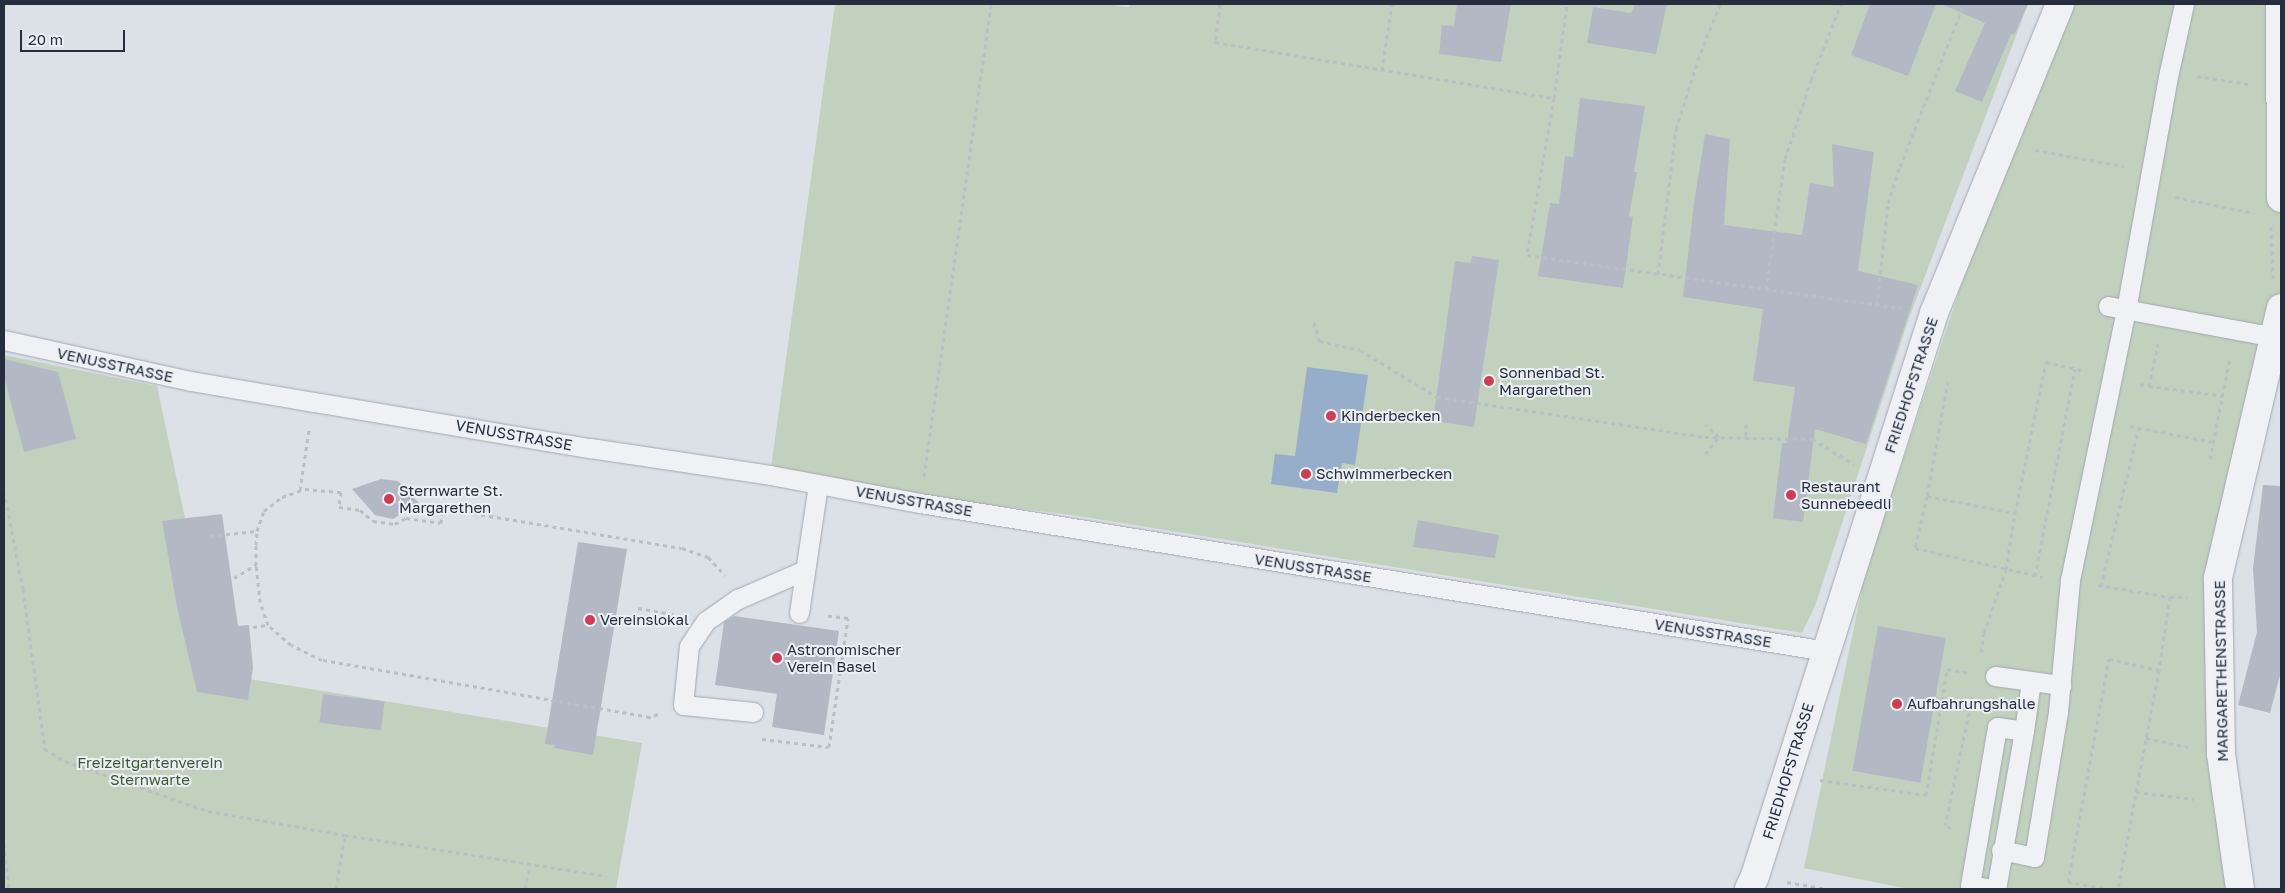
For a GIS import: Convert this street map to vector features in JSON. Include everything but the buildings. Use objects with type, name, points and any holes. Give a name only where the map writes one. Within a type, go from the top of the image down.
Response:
[{"type":"street","name":"FRIEDHOFSTRASSE","points":[[1752,882],[1934,313],[2060,4]]},
{"type":"street","points":[[2271,206],[2280,4]]},
{"type":"street","name":"MARGARETHENSTRASSE","points":[[2240,889],[2221,754],[2218,578],[2278,321]]},
{"type":"lane","points":[[2002,850],[2034,857],[2058,712],[2070,580],[2112,378],[2117,308],[2148,192],[2169,72],[2184,4]]},
{"type":"lane","points":[[2117,308],[2259,334],[2278,321]]},
{"type":"lane","name":"VENUSSTRASSE","points":[[4,340],[191,381],[314,402],[1826,651]]},
{"type":"lane","points":[[799,613],[818,484]]},
{"type":"lane","points":[[753,712],[683,705],[689,646],[706,620],[739,599],[805,570]]},
{"type":"lane","points":[[1986,675],[2061,685]]},
{"type":"lane","points":[[2024,731],[1997,728],[1970,885],[1994,889],[2024,731],[2031,681]]},
{"type":"path","points":[[1220,4],[1215,42],[1554,98]]},
{"type":"path","points":[[1382,70],[1392,4]]},
{"type":"path","points":[[1566,4],[1554,98],[1527,255],[1934,313]]},
{"type":"path","points":[[1658,274],[1676,129],[1698,60],[1720,4]]},
{"type":"path","points":[[1766,289],[1785,159],[1811,80],[1842,4]]},
{"type":"path","points":[[1876,304],[1888,203],[1900,167],[1964,4]]},
{"type":"path","points":[[920,503],[990,5]]},
{"type":"path","points":[[2169,72],[2256,85]]},
{"type":"path","points":[[2030,149],[2152,171]]},
{"type":"path","points":[[2148,192],[2271,206]]},
{"type":"path","points":[[1314,322],[1318,341],[1360,350],[1436,397],[1719,437],[1812,439],[1858,467],[1883,472]]},
{"type":"path","points":[[2149,386],[2157,344],[2166,346]]},
{"type":"path","points":[[2210,461],[2231,358],[2222,356]]},
{"type":"path","points":[[1980,658],[1984,633],[2006,570],[2015,513],[2046,362],[2149,386],[2224,396]]},
{"type":"path","points":[[2035,576],[2076,369]]},
{"type":"path","points":[[1950,371],[1927,496],[1915,548],[2035,576],[2170,597],[2188,597],[2190,588]]},
{"type":"path","points":[[300,491],[314,402]]},
{"type":"path","points":[[2103,420],[2213,442]]},
{"type":"path","points":[[1706,424],[1719,437]]},
{"type":"path","points":[[1746,424],[1746,437]]},
{"type":"path","points":[[2101,586],[2138,428]]},
{"type":"path","points":[[1705,454],[1719,437]]},
{"type":"path","points":[[683,705],[650,717],[322,660],[290,645],[268,625],[260,602],[256,565],[257,531],[264,511],[282,497],[305,489],[341,492],[339,507],[360,510],[373,521],[395,524],[406,518],[440,523],[442,508],[682,548],[708,557],[715,563],[721,569],[739,599]]},
{"type":"path","points":[[4,491],[23,589],[45,749],[65,761],[208,812],[607,876]]},
{"type":"path","points":[[1927,496],[2015,513]]},
{"type":"path","points":[[210,536],[257,531]]},
{"type":"path","points":[[234,578],[256,565]]},
{"type":"path","points":[[2118,889],[2159,670],[2170,597]]},
{"type":"path","points":[[638,608],[706,620]]},
{"type":"path","points":[[753,712],[750,738],[829,747],[848,618],[799,613]]},
{"type":"path","points":[[253,626],[268,625]]},
{"type":"path","points":[[2111,889],[2068,882],[2109,659],[2159,670]]},
{"type":"path","points":[[1787,774],[1926,795],[1947,669],[1986,675]]},
{"type":"path","points":[[1957,829],[1945,826],[1973,693]]},
{"type":"path","points":[[2146,738],[2192,748]]},
{"type":"path","points":[[2136,792],[2194,801],[2195,792]]},
{"type":"path","points":[[336,889],[345,835]]},
{"type":"path","points":[[4,844],[9,889]]},
{"type":"path","points":[[525,889],[530,864]]},
{"type":"path","points":[[1752,882],[1826,889]]},
{"type":"green space","points":[[835,4],[1102,4],[1129,7],[1130,4],[2028,4],[1909,318],[1815,606],[1802,633],[1072,515],[818,484],[770,475]]},
{"type":"green space","points":[[2065,4],[2278,4],[2281,308],[2204,593],[2214,791],[2228,889],[1909,889],[1804,868],[1865,574],[2043,39]]},
{"type":"green space","name":"Freizeitgartenverein Sternwarte","points":[[4,355],[157,386],[218,674],[642,743],[616,889],[4,889]]},
{"type":"water","name":"Kinderbecken","points":[[1307,367],[1368,375],[1355,465],[1342,463],[1337,493],[1271,484],[1275,454],[1295,456]]},
{"type":"place","name":"Sonnenbad St. Margarethen","points":[[1489,381]]},
{"type":"place","name":"Kinderbecken","points":[[1331,416]]},
{"type":"place","name":"Schwimmerbecken","points":[[1306,474]]},
{"type":"place","name":"Restaurant Sunnebeedli","points":[[1791,495]]},
{"type":"place","name":"Sternwarte St. Margarethen","points":[[389,499]]},
{"type":"place","name":"Vereinslokal","points":[[590,620]]},
{"type":"place","name":"Astronomischer Verein Basel","points":[[777,658]]},
{"type":"place","name":"Aufbahrungshalle","points":[[1897,704]]}]
